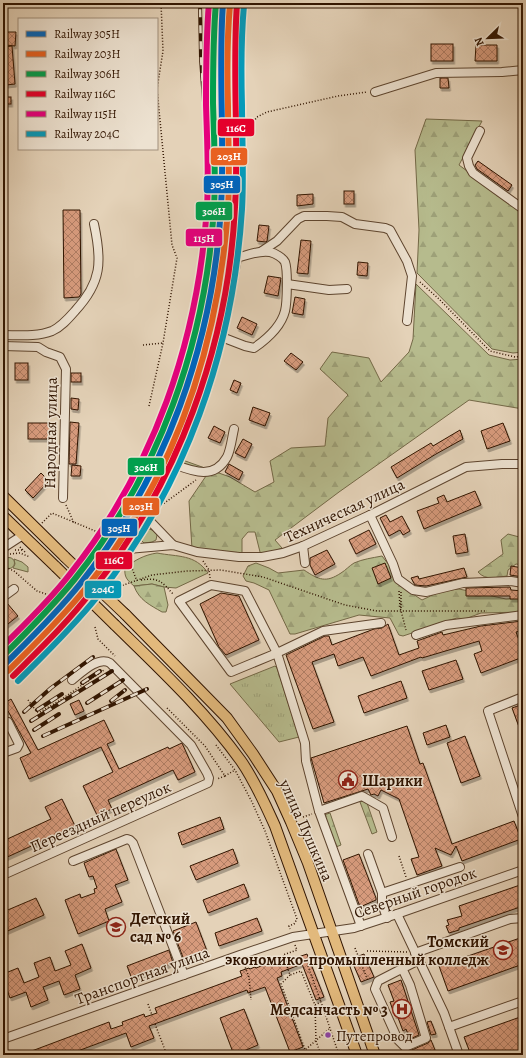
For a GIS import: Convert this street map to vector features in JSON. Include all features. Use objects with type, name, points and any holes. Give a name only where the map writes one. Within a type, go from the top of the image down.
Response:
[{"type":"main road","name":"улица Пушкина","points":[[3,496],[125,614],[227,718],[254,754],[277,792],[308,863],[375,1055]]},
{"type":"main road","points":[[3,516],[23,535]]},
{"type":"main road","name":"улица Пушкина","points":[[23,535],[184,693],[215,728],[242,762],[263,799],[275,826],[357,1055]]},
{"type":"street","points":[[375,92],[436,73],[502,72],[523,70]]},
{"type":"street","points":[[480,131],[467,158],[469,166],[473,173],[523,209]]},
{"type":"street","points":[[110,573],[127,550],[134,534],[146,516],[168,462],[194,405],[227,313],[237,258],[262,251],[277,240],[298,219],[304,216],[342,217],[355,224],[390,230],[407,261],[412,276],[408,321]]},
{"type":"street","points":[[3,335],[37,334],[50,331],[64,323],[86,299],[91,291],[99,266],[99,246],[94,224]]},
{"type":"street","points":[[219,336],[254,348],[268,338],[285,312],[287,284],[285,262],[271,252],[262,251]]},
{"type":"street","points":[[287,284],[329,290],[347,289]]},
{"type":"street","name":"Народная улица","points":[[3,346],[38,347],[46,352],[60,357],[64,362],[66,369],[63,498]]},
{"type":"street","points":[[168,462],[191,470],[206,473],[219,468],[228,456],[234,429]]},
{"type":"street","name":"Техническая улица","points":[[173,545],[198,552],[239,557],[262,557],[283,553],[303,546],[370,515],[466,467],[523,464]]},
{"type":"street","points":[[370,515],[393,564],[398,579],[414,590],[426,592],[463,583],[512,581],[523,583]]},
{"type":"street","points":[[146,516],[173,545]]},
{"type":"street","points":[[4,551],[23,535]]},
{"type":"street","points":[[127,550],[173,545]]},
{"type":"street","points":[[303,546],[305,563]]},
{"type":"street","points":[[361,926],[319,811],[306,761],[305,743],[276,653],[245,591],[211,585],[179,601],[231,672],[276,653],[323,632],[381,623]]},
{"type":"street","points":[[3,597],[14,589]]},
{"type":"street","points":[[416,635],[446,625],[523,615]]},
{"type":"street","points":[[72,680],[100,661],[106,660],[112,665]]},
{"type":"street","name":"Переездный переулок","points":[[3,875],[208,783],[209,778],[207,773],[191,745],[112,665]]},
{"type":"street","points":[[523,697],[488,711],[523,815]]},
{"type":"street","points":[[3,724],[8,722],[18,744],[17,748],[3,753]]},
{"type":"street","points":[[319,811],[362,796],[383,808],[392,837]]},
{"type":"street","points":[[73,861],[127,840],[130,840],[133,843],[184,975]]},
{"type":"street","points":[[368,854],[382,893],[382,904],[387,918]]},
{"type":"street","points":[[382,893],[460,866]]},
{"type":"street","name":"Северный городок","points":[[314,934],[361,926],[523,870]]},
{"type":"street","points":[[397,914],[444,1012],[459,1055]]},
{"type":"street","points":[[402,968],[410,985],[426,1038],[405,1046],[398,1040],[375,989],[378,981],[402,968],[417,956],[510,919],[523,918]]},
{"type":"street","name":"Транспортная улица","points":[[3,1039],[240,955],[293,938],[314,934]]},
{"type":"street","points":[[449,1027],[523,1001]]},
{"type":"path","points":[[158,83],[163,51],[161,3]]},
{"type":"path","points":[[237,258],[242,147],[249,128],[257,118],[267,112],[338,96],[375,92]]},
{"type":"path","points":[[149,406],[163,343],[176,258],[172,246],[158,99]]},
{"type":"path","points":[[412,276],[439,299],[490,351],[515,357],[523,356]]},
{"type":"path","points":[[143,344],[163,343]]},
{"type":"path","points":[[159,508],[206,473]]},
{"type":"path","points":[[63,498],[74,523]]},
{"type":"path","points":[[42,523],[52,512],[74,523],[79,523],[100,533],[127,550],[136,581]]},
{"type":"path","points":[[4,551],[20,553],[30,557]]},
{"type":"path","points":[[198,552],[209,570],[211,585]]},
{"type":"path","points":[[3,566],[14,571],[37,591],[46,594],[74,592]]},
{"type":"path","points":[[110,588],[118,587],[152,575],[187,571],[221,570],[263,577],[345,605],[377,611],[492,611]]},
{"type":"path","points":[[136,581],[153,578],[164,584],[179,601]]},
{"type":"path","points":[[398,579],[401,589],[401,611],[406,630]]},
{"type":"path","points":[[28,700],[37,712],[40,712],[112,665]]},
{"type":"path","points":[[213,740],[235,770],[252,802],[265,831],[298,919],[294,924],[289,926],[297,950],[282,955],[290,975]]},
{"type":"path","points":[[225,776],[235,770]]},
{"type":"path","points":[[399,856],[408,884]]},
{"type":"path","points":[[355,948],[368,980]]},
{"type":"path","points":[[367,951],[417,956]]},
{"type":"path","points":[[240,955],[249,977],[251,1000]]},
{"type":"path","points":[[308,966],[339,1055]]},
{"type":"path","points":[[307,1055],[281,984],[290,975],[302,971],[315,1005],[316,1041],[321,1055]]},
{"type":"path","points":[[315,1005],[321,1002]]},
{"type":"path","points":[[148,1004],[152,1015]]},
{"type":"path","points":[[155,1024],[164,1050]]},
{"type":"path","points":[[292,1055],[305,1050],[329,1029]]},
{"type":"green space","points":[[228,99],[236,123],[239,148],[237,222],[233,267],[224,311],[211,353],[176,435],[203,355],[219,278],[225,207],[226,105]]},
{"type":"green space","points":[[426,119],[482,121],[459,165],[523,213],[523,352],[513,353],[492,349],[417,273],[419,230],[415,150]]},
{"type":"green space","points":[[416,284],[489,355],[510,360],[523,359],[523,409],[469,400],[339,492],[275,540],[282,548],[261,556],[255,532],[248,532],[242,539],[242,553],[192,549],[189,501],[206,476],[172,466],[177,458],[230,477],[255,492],[274,482],[270,461],[291,448],[325,446],[328,418],[348,395],[320,369],[332,352],[369,358],[381,382],[409,352],[413,339]]},
{"type":"green space","points":[[146,528],[152,530],[157,535],[156,540],[144,543],[139,538],[140,533]]},
{"type":"green space","points":[[508,534],[523,538],[523,565],[516,564],[508,570],[507,576],[491,578],[484,577],[478,572],[503,554],[501,540]]},
{"type":"green space","points":[[157,553],[192,559],[198,562],[208,573],[176,588],[152,584],[134,586],[126,578],[125,568],[140,558]]},
{"type":"green space","points":[[382,556],[410,592],[422,600],[441,591],[459,589],[506,599],[523,598],[523,612],[481,613],[465,619],[457,618],[439,623],[403,636],[399,635],[390,618],[359,615],[295,634],[290,634],[269,590],[246,581],[243,576],[248,566],[256,563],[278,573],[304,570],[318,578],[327,579],[343,572],[354,563]]},
{"type":"green space","points":[[9,557],[13,559],[15,563],[13,567],[9,569],[5,567],[3,563],[5,559]]},
{"type":"green space","points":[[14,559],[22,562],[28,567],[28,572],[13,568],[15,564]]},
{"type":"green space","points":[[152,584],[164,587],[168,605],[166,612],[162,612],[145,602],[134,586]]},
{"type":"green space","points":[[275,666],[277,668],[299,737],[279,742],[230,684]]},
{"type":"green space","points":[[366,800],[377,832],[372,834],[360,802]]},
{"type":"green space","points":[[330,813],[341,845],[336,847],[324,815]]},
{"type":"building","points":[[7,32],[16,32],[15,46],[6,45]]},
{"type":"building","points":[[431,44],[453,44],[453,61],[431,61]]},
{"type":"building","points":[[476,45],[497,45],[497,61],[475,61]]},
{"type":"building","points":[[12,46],[15,84],[6,85],[3,47]]},
{"type":"building","points":[[440,78],[448,78],[449,88],[440,88]]},
{"type":"building","points":[[3,97],[11,97],[11,104],[3,104]]},
{"type":"building","points":[[478,161],[512,185],[508,191],[477,169],[475,165]]},
{"type":"building","points":[[344,191],[354,191],[354,204],[344,204]]},
{"type":"building","points":[[313,194],[313,204],[297,206],[297,195]]},
{"type":"building","points":[[63,210],[80,210],[81,294],[79,297],[64,298]]},
{"type":"building","points":[[259,225],[269,226],[266,242],[257,241]]},
{"type":"building","points":[[301,240],[311,241],[308,274],[297,273]]},
{"type":"building","points":[[358,262],[368,263],[367,276],[357,275]]},
{"type":"building","points":[[268,276],[281,278],[278,296],[264,293]]},
{"type":"building","points":[[295,297],[305,299],[303,315],[292,313]]},
{"type":"building","points":[[242,317],[257,324],[252,335],[237,328]]},
{"type":"building","points":[[291,353],[303,362],[296,370],[284,361]]},
{"type":"building","points":[[15,363],[28,363],[28,380],[15,380]]},
{"type":"building","points":[[71,373],[81,373],[81,382],[71,382]]},
{"type":"building","points":[[234,380],[241,383],[237,393],[230,390]]},
{"type":"building","points":[[71,398],[79,399],[78,410],[71,409]]},
{"type":"building","points":[[253,407],[270,413],[265,426],[249,420]]},
{"type":"building","points":[[70,422],[79,423],[76,464],[69,464]]},
{"type":"building","points":[[28,423],[53,423],[53,439],[28,439]]},
{"type":"building","points":[[503,423],[510,441],[487,449],[481,431]]},
{"type":"building","points":[[214,426],[225,432],[220,443],[208,438]]},
{"type":"building","points":[[460,430],[463,439],[397,478],[391,467],[431,443],[433,446]]},
{"type":"building","points":[[243,439],[252,444],[245,458],[235,453]]},
{"type":"building","points":[[229,464],[243,472],[239,480],[225,472]]},
{"type":"building","points":[[72,465],[81,466],[80,476],[71,476]]},
{"type":"building","points":[[41,473],[49,481],[33,498],[25,490]]},
{"type":"building","points":[[475,491],[481,505],[424,529],[417,511],[439,503],[437,498],[444,495],[447,502]]},
{"type":"building","points":[[386,515],[390,522],[402,516],[410,531],[403,535],[400,530],[389,536],[380,518]]},
{"type":"building","points":[[369,530],[376,544],[356,554],[349,540]]},
{"type":"building","points":[[465,534],[468,552],[456,554],[453,536]]},
{"type":"building","points":[[327,550],[335,564],[315,575],[310,565],[310,558]]},
{"type":"building","points":[[385,563],[391,578],[378,584],[372,568]]},
{"type":"building","points":[[511,566],[523,568],[523,577],[510,575]]},
{"type":"building","points":[[464,568],[467,577],[426,586],[415,585],[411,578],[418,576],[419,579]]},
{"type":"building","points":[[510,587],[511,590],[523,591],[523,599],[510,599],[510,596],[466,596],[466,588]]},
{"type":"building","points":[[221,593],[239,596],[259,640],[226,655],[219,647],[200,604]]},
{"type":"building","points":[[7,603],[18,616],[3,628],[3,607]]},
{"type":"building","points":[[522,621],[523,630],[516,632],[523,651],[523,657],[481,673],[474,654],[482,651],[479,641],[422,658],[421,657],[371,676],[363,657],[338,666],[334,654],[312,662],[334,722],[313,729],[286,655],[325,636],[329,636],[332,645],[374,629],[382,628],[388,624],[399,655],[419,648],[417,641],[442,632],[443,635],[481,626]]},
{"type":"building","points":[[456,660],[463,679],[429,690],[422,671]]},
{"type":"building","points":[[401,681],[407,698],[364,713],[358,696]]},
{"type":"building","points":[[11,699],[38,750],[104,720],[114,741],[107,744],[119,769],[168,747],[169,749],[182,743],[195,772],[178,780],[173,770],[108,800],[112,809],[97,815],[83,786],[113,772],[101,747],[29,779],[20,758],[31,753],[8,711],[3,715],[3,704]]},
{"type":"building","points":[[79,700],[84,711],[75,715],[70,704]]},
{"type":"building","points":[[523,704],[523,735],[522,735],[512,708]]},
{"type":"building","points":[[446,725],[450,737],[427,745],[423,733]]},
{"type":"building","points":[[407,726],[420,764],[423,763],[452,844],[514,821],[521,839],[462,861],[456,846],[451,855],[435,848],[442,866],[417,875],[411,859],[419,857],[399,799],[381,790],[378,796],[374,794],[371,795],[368,789],[324,803],[311,758]]},
{"type":"building","points":[[465,736],[480,776],[461,783],[447,743]]},
{"type":"building","points":[[62,799],[75,826],[3,859],[3,841],[51,819],[45,807]]},
{"type":"building","points":[[220,817],[224,829],[182,845],[178,833]]},
{"type":"building","points":[[116,849],[128,880],[115,885],[122,902],[105,909],[109,921],[78,934],[65,900],[80,894],[81,898],[95,893],[94,889],[97,888],[93,876],[89,877],[84,863]]},
{"type":"building","points":[[233,849],[238,863],[196,880],[190,866]]},
{"type":"building","points":[[359,854],[376,898],[376,900],[360,907],[343,860]]},
{"type":"building","points":[[244,884],[249,897],[208,913],[203,900]]},
{"type":"building","points":[[523,884],[523,906],[459,928],[459,930],[449,933],[446,926],[449,925],[447,920],[462,916],[459,906]]},
{"type":"building","points":[[36,898],[44,915],[3,933],[3,912]]},
{"type":"building","points":[[257,918],[262,931],[219,946],[215,933]]},
{"type":"building","points":[[196,922],[207,951],[184,960],[173,931]]},
{"type":"building","name":"Томский экономико-промышленный колледж","points":[[523,937],[523,964],[448,991],[439,966]]},
{"type":"building","points":[[82,944],[91,968],[75,975],[80,989],[64,995],[59,981],[43,987],[48,1000],[31,1007],[26,992],[10,998],[3,979],[3,974],[18,968],[24,983],[39,977],[34,963],[50,957],[55,971],[71,965],[65,951]]},
{"type":"building","points":[[169,950],[173,963],[132,979],[127,966]]},
{"type":"building","points":[[307,954],[324,997],[316,1000],[302,964],[281,972],[282,976],[277,978],[303,1047],[290,1052],[265,987],[248,993],[247,990],[149,1026],[154,1038],[131,1047],[126,1033],[67,1055],[21,1055],[109,1022],[111,1029],[123,1025],[122,1022],[144,1014],[145,1017],[157,1013],[155,1008],[242,976],[240,971],[249,968],[256,968],[277,960],[278,964]]},
{"type":"building","points":[[364,954],[374,977],[361,982],[351,959]]},
{"type":"building","name":"Медсанчасть № 3","points":[[401,980],[419,1035],[410,1039],[406,1029],[403,1031],[390,1002],[394,1001],[388,985]]},
{"type":"building","points":[[244,1009],[258,1045],[234,1055],[220,1018]]},
{"type":"building","points":[[523,1016],[523,1055],[471,1055],[464,1037]]},
{"type":"building","points":[[431,1021],[436,1034],[431,1035],[427,1022]]},
{"type":"building","points":[[431,1040],[437,1055],[396,1055],[428,1043]]},
{"type":"railway","points":[[3,645],[55,598],[108,531],[139,470],[174,387],[189,343],[202,269],[208,207],[208,161],[201,58],[200,3]]},
{"type":"railway","points":[[24,712],[51,688],[93,657]]},
{"type":"railway","points":[[82,683],[100,671]]},
{"type":"railway","points":[[31,721],[112,671]]},
{"type":"railway","points":[[87,703],[123,680]]},
{"type":"railway","points":[[43,736],[147,689]]},
{"type":"railway","points":[[111,701],[125,690]]},
{"type":"railway","points":[[37,710],[62,694]]},
{"type":"railway","points":[[34,730],[59,714]]},
{"type":"rail line","name":"115Н","points":[[3,646],[54,593],[100,533],[126,491],[148,447],[167,401],[182,354],[194,306],[202,257],[207,207],[208,169],[206,67],[209,3]]},
{"type":"rail line","name":"306Н","points":[[3,656],[66,590],[104,539],[131,496],[154,451],[173,405],[189,357],[201,308],[209,258],[214,207],[215,168],[213,66],[216,3]]},
{"type":"rail line","name":"305Н","points":[[3,666],[43,626],[80,584],[110,542],[137,499],[160,453],[180,406],[196,358],[208,309],[216,258],[221,207],[221,54],[223,3]]},
{"type":"rail line","name":"203Н","points":[[8,671],[48,631],[77,599],[117,546],[144,502],[167,457],[186,410],[202,361],[214,312],[223,261],[229,196],[227,68],[230,4]]},
{"type":"rail line","name":"116С","points":[[13,676],[73,614],[122,550],[149,506],[173,459],[193,411],[209,362],[222,311],[230,259],[236,182],[235,55],[237,4]]},
{"type":"rail line","name":"204С","points":[[18,681],[59,640],[88,608],[128,554],[156,509],[180,462],[200,414],[216,365],[228,314],[237,262],[243,196],[241,67],[244,5]]},
{"type":"place","name":"Шарики","points":[[348,780]]},
{"type":"place","name":"Детский сад № 6","points":[[116,927]]},
{"type":"place","name":"Томский экономико-промышленный колледж","points":[[503,950]]},
{"type":"place","name":"Медсанчасть № 3","points":[[402,1009]]},
{"type":"place","name":"Путепровод","points":[[328,1035]]}]
